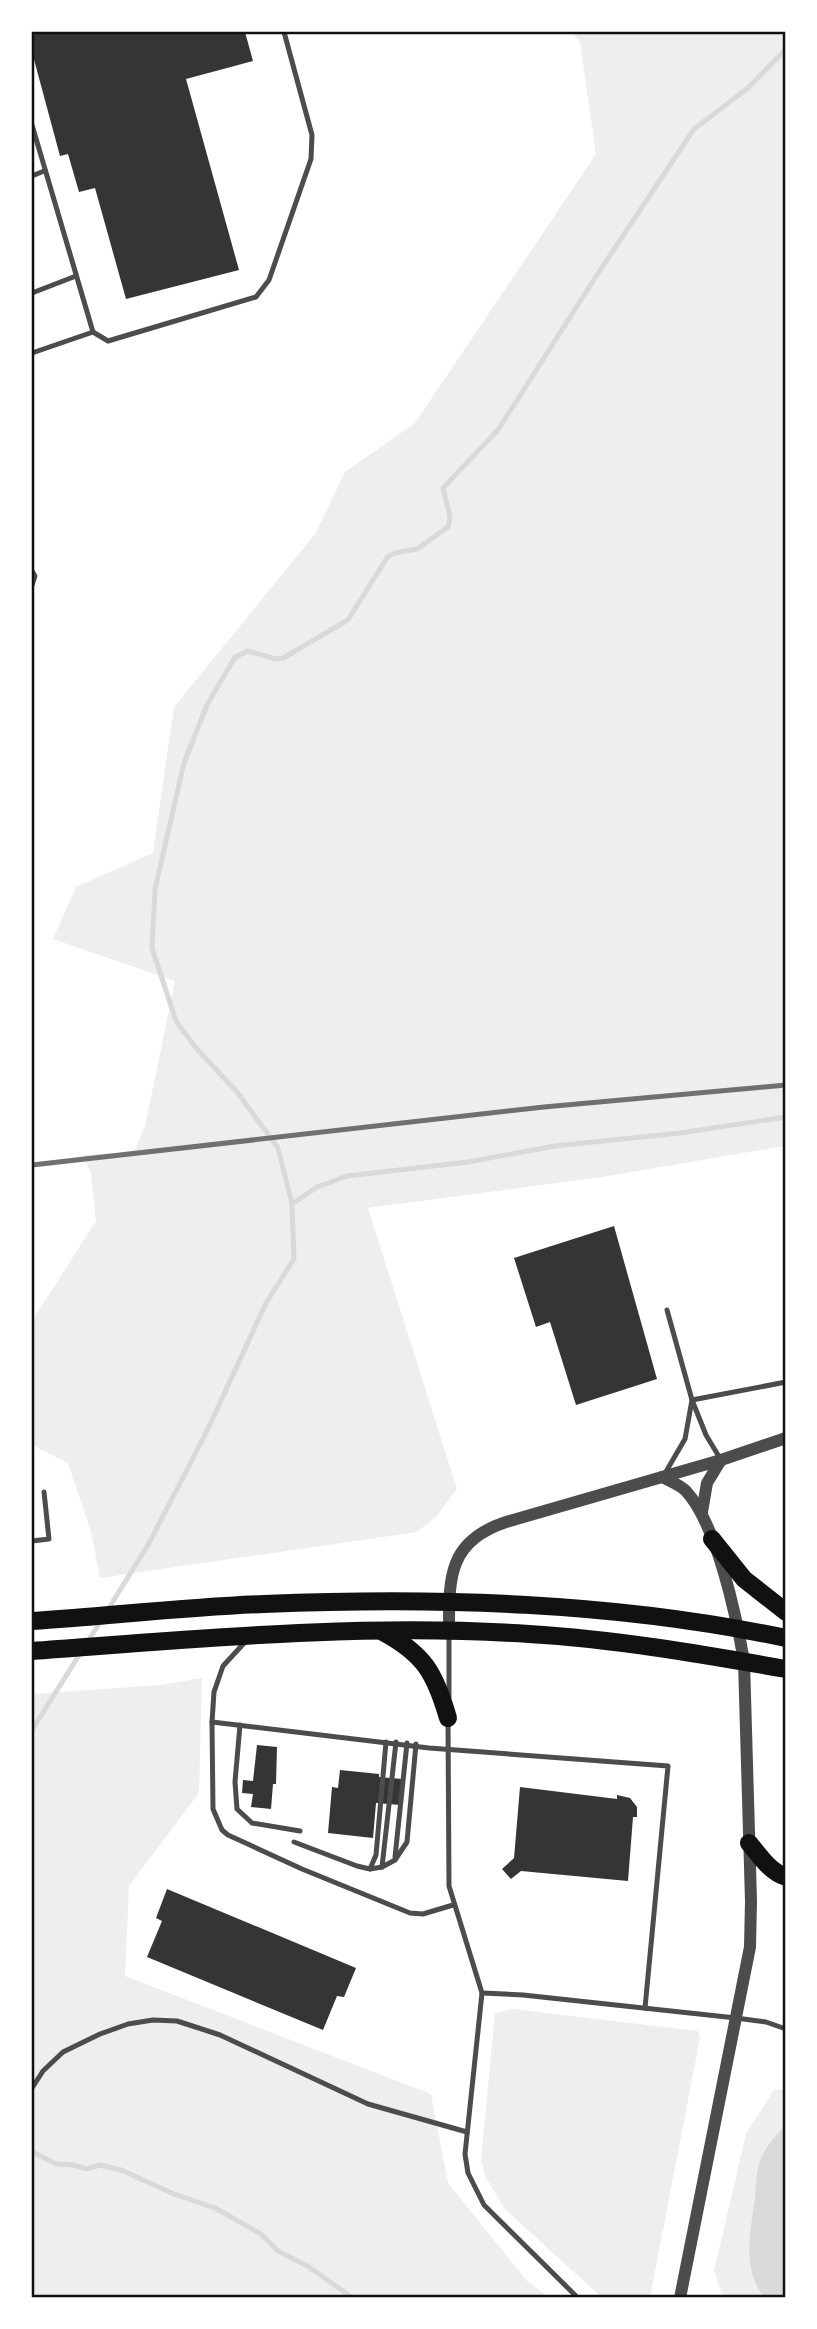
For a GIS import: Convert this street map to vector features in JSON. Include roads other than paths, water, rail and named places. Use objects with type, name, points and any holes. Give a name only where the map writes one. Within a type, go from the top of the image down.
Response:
[{"type":"highway","points":[[712,1539],[744,1578],[786,1612]]},
{"type":"highway","points":[[32,1621],[263,1604],[449,1600],[645,1616],[786,1638]]},
{"type":"highway","points":[[380,1630],[406,1644],[421,1658],[434,1678],[448,1718]]},
{"type":"highway","points":[[32,1651],[254,1634],[449,1630],[576,1637],[786,1669]]},
{"type":"highway","points":[[749,1843],[780,1876],[786,1877]]},
{"type":"street","points":[[449,1630],[451,1576],[457,1557],[478,1534],[506,1522],[721,1460],[786,1438]]},
{"type":"street","points":[[702,1512],[708,1483],[721,1460]]},
{"type":"street","points":[[662,1477],[684,1488],[702,1512],[738,1629],[744,1661],[749,1843],[750,1947],[680,2298]]},
{"type":"lane","points":[[32,125],[93,332],[108,341],[256,297],[269,280],[311,159],[312,135],[284,32]]},
{"type":"lane","points":[[32,176],[44,171]]},
{"type":"lane","points":[[32,293],[76,276]]},
{"type":"lane","points":[[32,352],[93,332]]},
{"type":"lane","points":[[32,571],[35,576],[32,585]]},
{"type":"lane","points":[[667,1310],[692,1400],[706,1435],[721,1460]]},
{"type":"lane","points":[[692,1400],[786,1382]]},
{"type":"lane","points":[[662,1477],[685,1439],[692,1400]]},
{"type":"lane","points":[[32,1541],[50,1539],[44,1492]]},
{"type":"lane","points":[[449,1630],[449,1886],[482,1993],[465,2154],[468,2173],[484,2204],[578,2298]]},
{"type":"lane","points":[[254,1634],[223,1666],[214,1692],[213,1809],[222,1830],[302,1869],[410,1913],[423,1914],[453,1905]]},
{"type":"lane","points":[[212,1722],[447,1749],[668,1766],[645,2008]]},
{"type":"lane","points":[[240,1726],[235,1782],[237,1809],[252,1823],[300,1831]]},
{"type":"lane","points":[[370,1869],[376,1856],[386,1742]]},
{"type":"lane","points":[[382,1867],[396,1742]]},
{"type":"lane","points":[[395,1860],[407,1743]]},
{"type":"lane","points":[[294,1842],[370,1869],[382,1867],[395,1860],[407,1842],[416,1744]]},
{"type":"lane","points":[[482,1993],[736,2018],[766,2022],[786,2029]]},
{"type":"lane","points":[[32,2088],[43,2071],[63,2052],[100,2034],[128,2024],[153,2020],[177,2021],[220,2035],[368,2104],[467,2132]]},
{"type":"waterway","points":[[107,1611],[148,1545],[206,1433],[266,1303],[294,1259],[292,1204],[278,1148],[237,1092],[196,1048],[176,1021],[152,948],[155,889],[184,763],[207,705],[235,657],[248,651],[276,659],[283,658],[348,620],[388,556],[417,549],[448,527],[450,517],[443,488],[498,430],[694,129],[748,88],[786,49]]},
{"type":"waterway","points":[[292,1204],[317,1187],[347,1176],[468,1162],[555,1146],[680,1133],[786,1117]]},
{"type":"waterway","points":[[87,1643],[102,1619]]},
{"type":"waterway","points":[[32,1730],[81,1652]]},
{"type":"waterway","points":[[32,2152],[57,2164],[86,2169],[100,2165],[121,2170],[174,2194],[215,2208],[261,2234],[278,2251],[309,2267],[353,2298]]},
{"type":"railway","points":[[32,1165],[544,1107],[786,1085]]}]
